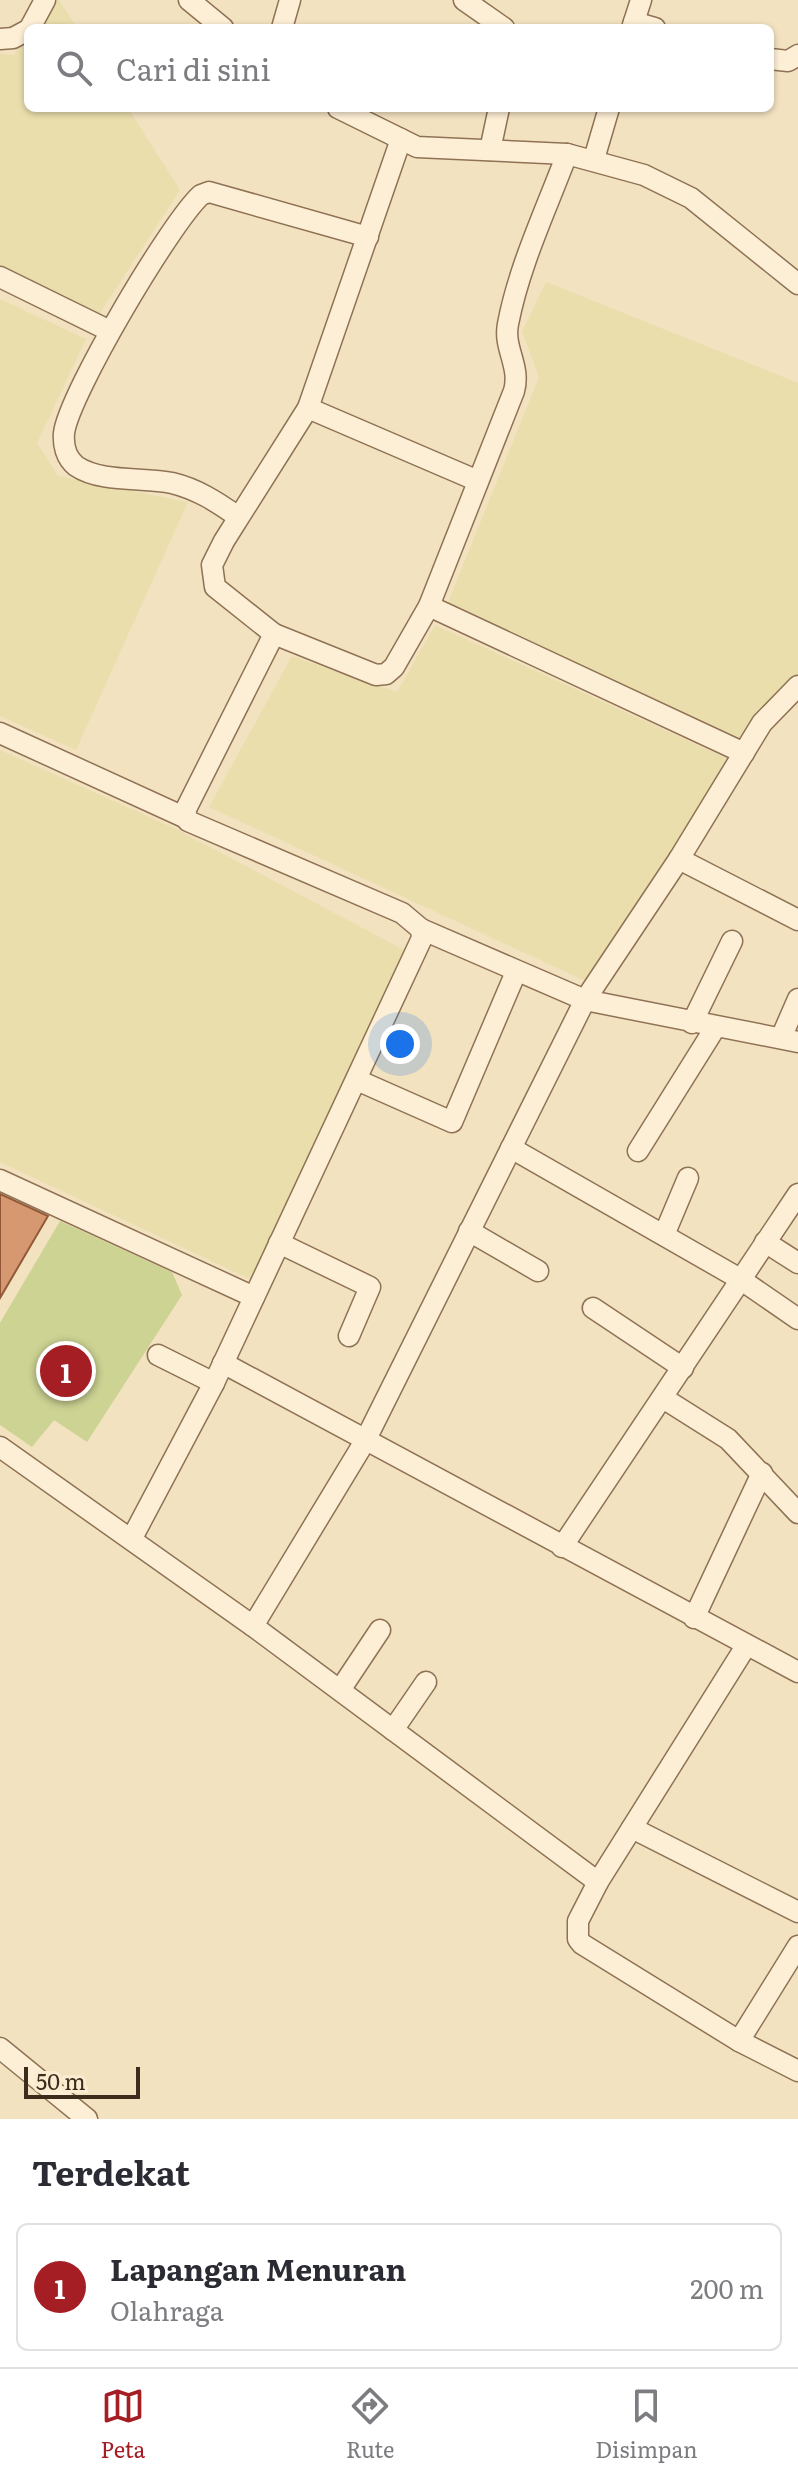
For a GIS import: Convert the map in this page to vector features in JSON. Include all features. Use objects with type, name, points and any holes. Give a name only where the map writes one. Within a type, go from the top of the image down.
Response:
[{"type":"street","points":[[32,24],[45,0]]},
{"type":"street","points":[[189,0],[218,24]]},
{"type":"street","points":[[283,24],[290,0]]},
{"type":"street","points":[[464,0],[498,24]]},
{"type":"street","points":[[633,24],[641,0]]},
{"type":"street","points":[[0,39],[13,38],[24,32]]},
{"type":"street","points":[[774,59],[788,61],[798,55]]},
{"type":"street","points":[[346,112],[401,139],[435,150],[567,154],[644,175],[691,198],[798,284]]},
{"type":"street","points":[[490,150],[498,112]]},
{"type":"street","points":[[594,159],[608,112]]},
{"type":"street","points":[[401,139],[308,408],[237,516],[212,565],[211,576],[215,587],[274,634],[376,675],[386,674],[394,667],[429,606],[516,383],[506,334],[512,308],[567,154]]},
{"type":"street","points":[[237,516],[212,499],[171,483],[90,473],[74,465],[65,453],[66,425],[110,331],[201,195],[209,192],[368,237]]},
{"type":"street","points":[[0,277],[110,331]]},
{"type":"street","points":[[308,408],[478,481]]},
{"type":"street","points":[[429,606],[744,753]]},
{"type":"street","points":[[186,818],[185,811],[274,634]]},
{"type":"street","points":[[253,1626],[365,1441],[585,1000],[679,859],[762,723],[798,686]]},
{"type":"street","points":[[0,733],[402,913],[421,929],[585,1000],[715,1028],[789,1040],[798,999]]},
{"type":"street","points":[[679,859],[798,920]]},
{"type":"street","points":[[132,1538],[214,1383],[422,938],[421,929]]},
{"type":"street","points":[[692,1023],[732,941]]},
{"type":"street","points":[[357,1080],[452,1122],[516,972]]},
{"type":"street","points":[[638,1151],[715,1028]]},
{"type":"street","points":[[511,1148],[740,1279],[798,1319]]},
{"type":"street","points":[[664,1235],[688,1178]]},
{"type":"street","points":[[0,1180],[254,1297]]},
{"type":"street","points":[[562,1547],[798,1194]]},
{"type":"street","points":[[469,1231],[538,1271]]},
{"type":"street","points":[[765,1242],[798,1263]]},
{"type":"street","points":[[279,1243],[370,1287],[349,1336]]},
{"type":"street","points":[[593,1308],[683,1368]]},
{"type":"street","points":[[158,1355],[214,1383]]},
{"type":"street","points":[[223,1363],[798,1672]]},
{"type":"street","points":[[663,1398],[715,1428],[798,1513]]},
{"type":"street","points":[[0,1447],[253,1626],[598,1882]]},
{"type":"street","points":[[694,1618],[762,1473]]},
{"type":"street","points":[[340,1690],[380,1630]]},
{"type":"street","points":[[746,1646],[598,1882],[578,1921],[578,1939],[739,2041],[798,2071]]},
{"type":"street","points":[[393,1730],[426,1682]]},
{"type":"street","points":[[632,1828],[798,1912]]},
{"type":"street","points":[[739,2041],[798,1946]]},
{"type":"street","points":[[0,2048],[87,2119]]},
{"type":"shaded area","points":[[50,0],[59,0],[74,24],[35,24]]},
{"type":"shaded area","points":[[24,40],[24,112],[131,112],[180,190],[100,313],[0,265],[0,54],[14,55]]},
{"type":"shaded area","points":[[546,282],[798,383],[798,688],[741,743],[447,605],[539,377],[522,332]]},
{"type":"shaded area","points":[[0,299],[86,339],[37,443],[58,476],[188,502],[76,750],[0,716]]},
{"type":"shaded area","points":[[435,625],[735,762],[594,985],[209,807],[292,656],[397,692]]},
{"type":"shaded area","points":[[0,750],[176,829],[406,951],[252,1280],[0,1162]]},
{"type":"green space","points":[[60,1221],[172,1272],[182,1295],[87,1442],[54,1420],[32,1447],[0,1425],[0,1323]]},
{"type":"building","points":[[0,1194],[48,1216],[0,1298]]},
{"type":"place","name":"Lapangan Menuran","points":[[66,1371]]}]
